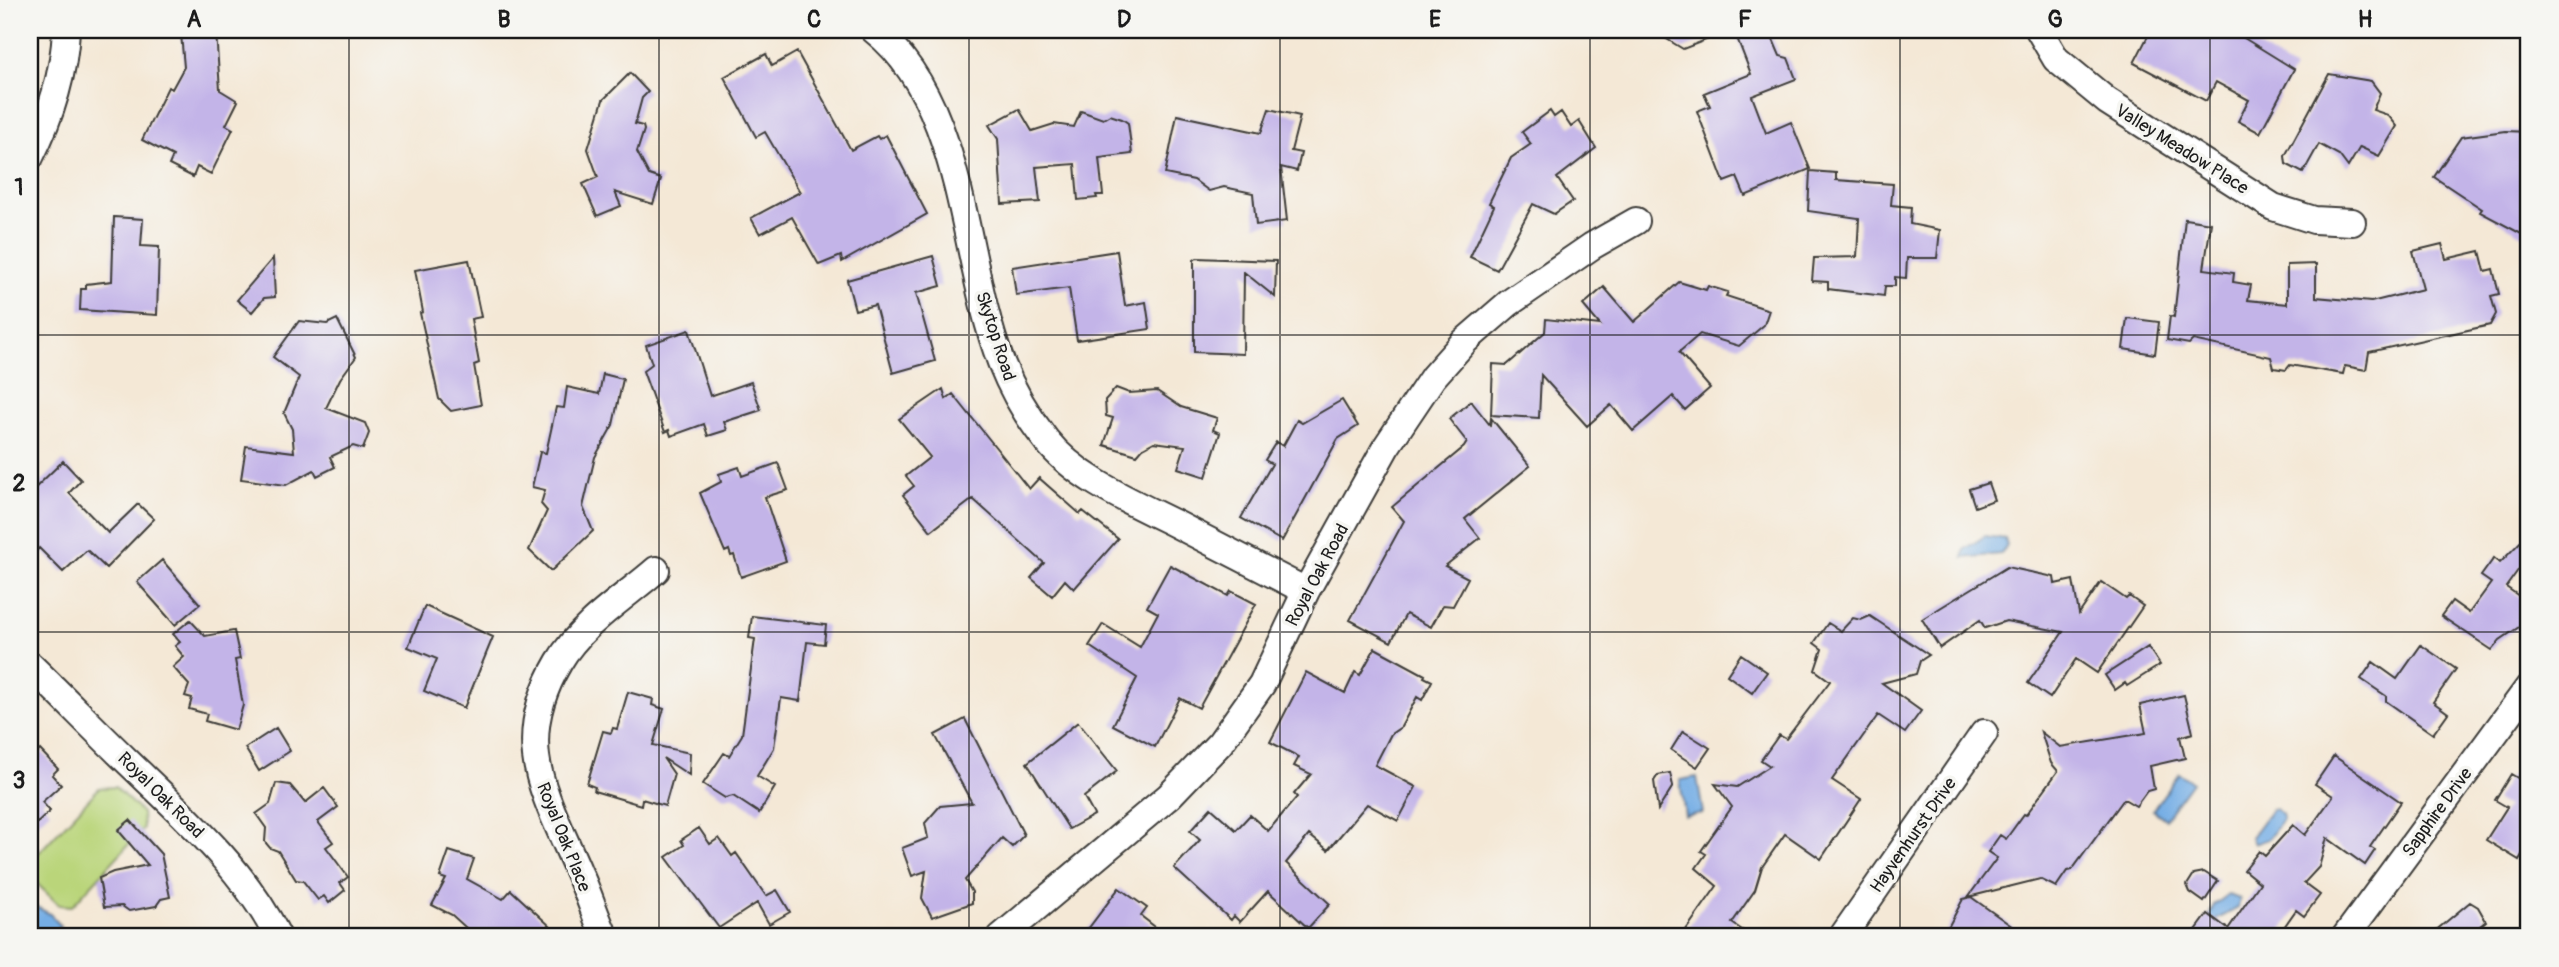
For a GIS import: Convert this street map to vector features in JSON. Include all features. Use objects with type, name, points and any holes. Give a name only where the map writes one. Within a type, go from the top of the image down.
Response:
[{"type":"street","points":[[30,157],[40,138],[65,58],[66,30]]},
{"type":"street","name":"Skytop Road","points":[[874,30],[892,44],[913,72],[929,104],[943,140],[1000,361],[1019,402],[1047,441],[1070,463],[1109,490],[1306,591]]},
{"type":"street","name":"Valley Meadow Place","points":[[2039,30],[2056,59],[2107,101],[2273,207],[2314,220],[2352,222]]},
{"type":"street","name":"Royal Oak Road","points":[[1001,937],[1168,796],[1220,743],[1262,684],[1306,591],[1386,447],[1433,377],[1465,341],[1509,303],[1580,253],[1636,221]]},
{"type":"street","name":"Royal Oak Place","points":[[605,937],[539,779],[533,747],[536,721],[560,661],[587,629],[656,570]]},
{"type":"street","name":"Royal Oak Road","points":[[30,665],[191,823],[235,872],[264,911],[278,937]]},
{"type":"street","name":"Sapphire Drive","points":[[2345,937],[2529,687]]},
{"type":"street","name":"Hayvenhurst Drive","points":[[1842,937],[1984,733]]},
{"type":"green space","points":[[115,787],[142,813],[143,829],[72,906],[59,905],[30,877],[30,862],[99,788]]},
{"type":"water","points":[[1985,536],[2005,539],[2007,546],[2000,554],[1963,558],[1965,549]]},
{"type":"water","points":[[2179,773],[2192,782],[2165,819],[2153,810]]},
{"type":"water","points":[[1697,777],[1703,813],[1685,816],[1680,780]]},
{"type":"water","points":[[2275,809],[2282,814],[2283,819],[2268,839],[2254,844],[2251,837],[2271,810]]},
{"type":"water","points":[[2228,895],[2240,899],[2238,908],[2214,921],[2208,918],[2214,905]]},
{"type":"water","points":[[31,904],[50,914],[61,926],[53,937],[46,937],[30,926]]},
{"type":"building","points":[[1652,30],[1729,30],[1729,31],[1683,49]]},
{"type":"building","points":[[1734,30],[1769,30],[1780,56],[1788,58],[1796,79],[1752,96],[1766,133],[1791,122],[1810,169],[1745,196],[1737,177],[1724,182],[1697,111],[1710,106],[1704,93],[1751,74]]},
{"type":"building","points":[[2151,30],[2215,30],[2222,33],[2231,30],[2294,69],[2260,133],[2238,121],[2249,100],[2216,82],[2206,101],[2134,63]]},
{"type":"building","points":[[216,32],[220,90],[238,101],[226,125],[233,129],[211,174],[197,167],[193,177],[169,165],[173,156],[142,140],[168,87],[172,89],[184,67],[181,34]]},
{"type":"building","points":[[797,52],[851,150],[877,136],[879,139],[886,135],[927,214],[842,262],[841,256],[819,265],[792,217],[760,234],[751,218],[800,192],[765,132],[756,137],[724,77],[766,54],[772,66]]},
{"type":"building","points":[[630,73],[648,92],[642,98],[635,124],[643,126],[644,130],[637,152],[649,175],[661,179],[653,204],[615,192],[621,206],[597,216],[583,184],[598,177],[588,149],[603,100]]},
{"type":"building","points":[[2329,74],[2371,81],[2380,93],[2373,110],[2388,115],[2397,126],[2379,156],[2360,147],[2348,167],[2339,155],[2319,144],[2303,173],[2286,164],[2285,156]]},
{"type":"building","points":[[1019,109],[1032,131],[1054,124],[1074,127],[1081,111],[1103,119],[1110,115],[1122,119],[1128,123],[1132,154],[1099,158],[1103,195],[1096,195],[1097,198],[1078,200],[1075,164],[1036,167],[1040,202],[1002,204],[998,139],[989,125]]},
{"type":"building","points":[[1269,109],[1300,116],[1291,151],[1301,153],[1297,171],[1281,167],[1287,221],[1256,225],[1253,193],[1224,187],[1209,191],[1194,180],[1165,174],[1177,115],[1261,133]]},
{"type":"building","points":[[1550,111],[1554,117],[1561,112],[1571,127],[1579,121],[1596,148],[1557,178],[1573,201],[1554,214],[1533,204],[1497,270],[1470,257],[1494,206],[1489,203],[1511,158],[1531,144],[1522,132]]},
{"type":"building","points":[[2505,131],[2529,132],[2529,238],[2480,212],[2482,209],[2434,177],[2461,137]]},
{"type":"building","points":[[1810,171],[1836,173],[1836,180],[1893,184],[1891,205],[1911,207],[1910,224],[1940,230],[1937,258],[1907,258],[1906,278],[1895,277],[1895,286],[1885,286],[1884,296],[1828,289],[1828,282],[1812,281],[1814,258],[1857,257],[1859,218],[1808,211]]},
{"type":"building","points":[[114,217],[143,219],[141,246],[159,247],[157,315],[80,310],[81,289],[86,289],[86,284],[112,281]]},
{"type":"building","points":[[2185,219],[2211,223],[2204,269],[2234,273],[2233,282],[2251,285],[2248,300],[2287,304],[2287,265],[2316,264],[2316,297],[2371,302],[2423,289],[2413,251],[2442,244],[2446,259],[2480,251],[2485,271],[2493,269],[2499,294],[2491,296],[2496,314],[2490,325],[2369,352],[2366,370],[2345,366],[2343,374],[2290,365],[2286,370],[2274,368],[2271,357],[2193,340],[2189,344],[2167,340],[2170,316],[2174,317]]},
{"type":"building","points":[[1117,251],[1125,306],[1146,302],[1150,329],[1077,340],[1069,288],[1016,295],[1012,267]]},
{"type":"building","points":[[933,256],[941,286],[916,293],[935,361],[893,373],[875,305],[855,310],[847,280]]},
{"type":"building","points":[[273,258],[275,297],[264,298],[252,312],[237,300]]},
{"type":"building","points":[[469,260],[481,317],[471,319],[479,363],[474,365],[481,405],[451,411],[439,399],[420,313],[423,312],[415,270]]},
{"type":"building","points":[[1194,260],[1276,261],[1275,297],[1244,272],[1243,354],[1194,352]]},
{"type":"building","points":[[1679,282],[1706,290],[1708,286],[1728,292],[1726,296],[1769,310],[1764,325],[1739,346],[1700,334],[1679,352],[1710,388],[1685,410],[1673,396],[1633,431],[1611,405],[1587,426],[1541,375],[1539,418],[1491,415],[1493,364],[1507,365],[1545,332],[1546,319],[1600,325],[1583,305],[1604,287],[1634,322]]},
{"type":"building","points":[[2127,318],[2159,322],[2155,354],[2123,349]]},
{"type":"building","points":[[337,319],[356,357],[340,379],[326,408],[365,423],[369,433],[363,449],[353,446],[330,457],[335,467],[317,476],[314,470],[286,485],[241,479],[246,446],[294,452],[292,429],[284,413],[299,377],[273,357],[299,321],[327,324]]},
{"type":"building","points":[[689,330],[710,396],[751,382],[761,410],[724,422],[727,430],[708,436],[704,424],[671,436],[669,430],[665,432],[643,371],[652,364],[646,345]]},
{"type":"building","points":[[603,374],[623,379],[613,425],[595,457],[583,507],[593,531],[551,571],[529,550],[547,511],[541,504],[545,490],[532,487],[540,452],[546,453],[556,407],[564,408],[567,387],[599,394]]},
{"type":"building","points":[[1116,388],[1129,393],[1157,391],[1181,407],[1217,418],[1213,430],[1220,433],[1206,477],[1178,468],[1185,446],[1154,442],[1137,455],[1104,445],[1113,418],[1106,416],[1105,400]]},
{"type":"building","points":[[943,389],[946,399],[953,394],[1029,489],[1039,478],[1080,514],[1083,511],[1118,539],[1074,589],[1065,580],[1052,596],[1031,578],[1044,563],[973,499],[931,531],[903,495],[914,486],[906,476],[930,457],[899,419]]},
{"type":"building","points":[[1342,400],[1358,426],[1338,439],[1282,541],[1241,518],[1272,464],[1265,460],[1276,442],[1283,446],[1297,420],[1302,423]]},
{"type":"building","points":[[1471,401],[1490,425],[1491,418],[1530,466],[1465,519],[1480,538],[1445,566],[1468,578],[1453,606],[1443,605],[1431,627],[1406,614],[1391,642],[1350,620],[1404,521],[1392,507],[1464,447],[1467,442],[1449,419]]},
{"type":"building","points":[[63,461],[81,480],[69,493],[108,533],[138,504],[154,519],[106,568],[87,550],[63,572],[39,548],[30,557],[30,493]]},
{"type":"building","points":[[778,463],[788,490],[765,497],[786,561],[741,577],[734,555],[731,556],[729,550],[725,552],[700,493],[721,482],[719,474],[739,467],[742,476]]},
{"type":"building","points":[[1988,483],[1994,500],[1975,507],[1969,489]]},
{"type":"building","points":[[2529,533],[2529,555],[2506,587],[2529,603],[2529,609],[2519,627],[2500,640],[2492,650],[2441,616],[2452,601],[2469,613],[2491,583],[2481,576],[2494,558],[2500,563]]},
{"type":"building","points":[[162,560],[200,604],[175,625],[137,582]]},
{"type":"building","points":[[1170,565],[1228,596],[1231,591],[1256,604],[1199,708],[1180,698],[1155,747],[1113,725],[1137,678],[1089,646],[1103,624],[1140,647],[1158,613],[1147,607]]},
{"type":"building","points":[[2007,567],[2054,577],[2055,584],[2073,580],[2079,614],[2101,582],[2126,599],[2129,596],[2143,606],[2097,673],[2076,659],[2050,698],[2028,683],[2063,632],[2006,621],[1985,628],[1980,620],[1940,648],[1922,619]]},
{"type":"building","points":[[425,606],[493,637],[464,708],[424,691],[437,659],[408,647]]},
{"type":"building","points":[[752,616],[826,625],[824,644],[807,642],[800,701],[781,698],[774,748],[757,776],[775,787],[759,813],[733,796],[725,798],[703,784],[724,753],[729,756],[742,735],[755,639],[749,638]]},
{"type":"building","points":[[1870,616],[1929,655],[1920,661],[1916,674],[1882,683],[1921,711],[1905,733],[1878,715],[1832,780],[1861,799],[1821,859],[1785,834],[1762,867],[1755,890],[1732,923],[1752,937],[1681,937],[1717,886],[1696,868],[1706,854],[1701,851],[1732,807],[1715,784],[1737,787],[1770,766],[1761,760],[1779,735],[1786,739],[1830,681],[1815,670],[1822,649],[1814,643],[1828,623],[1841,631],[1853,618],[1861,620]]},
{"type":"building","points":[[190,620],[205,636],[234,631],[240,659],[235,660],[243,705],[236,730],[205,721],[207,714],[189,709],[192,698],[185,696],[189,685],[173,667],[184,657],[175,646],[180,642],[173,634]]},
{"type":"building","points":[[2421,645],[2456,669],[2433,702],[2448,713],[2433,734],[2386,701],[2386,696],[2361,679],[2373,662],[2397,679]]},
{"type":"building","points":[[2148,647],[2160,665],[2127,686],[2125,683],[2115,690],[2105,675]]},
{"type":"building","points":[[1375,648],[1432,681],[1422,700],[1417,697],[1401,727],[1391,734],[1375,765],[1416,787],[1398,821],[1367,804],[1328,850],[1309,835],[1286,863],[1330,904],[1308,928],[1268,891],[1240,922],[1234,916],[1231,920],[1174,868],[1200,840],[1190,831],[1211,808],[1236,830],[1250,815],[1268,831],[1297,797],[1294,794],[1311,774],[1294,766],[1299,757],[1270,742],[1306,672],[1345,693],[1355,672],[1360,675]]},
{"type":"building","points":[[1741,654],[1767,672],[1752,693],[1727,675]]},
{"type":"building","points":[[628,692],[653,699],[652,705],[664,709],[653,745],[690,753],[689,775],[663,758],[674,774],[665,806],[642,799],[641,805],[594,791],[595,787],[587,784],[603,731],[611,733],[613,728],[617,729]]},
{"type":"building","points":[[2184,695],[2193,733],[2180,737],[2185,758],[2150,766],[2154,789],[2147,791],[2136,806],[2124,799],[2072,870],[2067,871],[2056,887],[2040,879],[1968,897],[1997,858],[1988,852],[2000,835],[2006,839],[2058,771],[2051,763],[2041,732],[2060,747],[2146,733],[2140,705]]},
{"type":"building","points":[[965,719],[1024,835],[1012,847],[1002,838],[965,880],[972,892],[972,903],[932,917],[922,898],[926,871],[912,876],[902,848],[928,838],[925,823],[940,806],[972,803],[935,735]]},
{"type":"building","points":[[1078,722],[1117,771],[1084,797],[1094,815],[1069,829],[1027,763]]},
{"type":"building","points":[[276,728],[290,751],[259,771],[245,748]]},
{"type":"building","points":[[1683,731],[1710,748],[1697,767],[1671,750]]},
{"type":"building","points":[[40,750],[58,769],[52,775],[61,785],[42,802],[50,811],[30,830],[30,759]]},
{"type":"building","points":[[2334,756],[2401,802],[2370,847],[2375,850],[2365,865],[2327,838],[2319,867],[2304,883],[2320,895],[2304,916],[2296,910],[2277,937],[2191,937],[2208,914],[2228,929],[2260,883],[2244,870],[2259,851],[2265,856],[2293,825],[2305,835],[2333,796],[2315,784]]},
{"type":"building","points":[[1670,773],[1673,786],[1658,810],[1654,781],[1658,775]]},
{"type":"building","points":[[2511,774],[2529,785],[2529,843],[2519,860],[2486,840],[2507,807],[2495,800]]},
{"type":"building","points":[[276,783],[290,785],[305,803],[324,788],[338,807],[318,822],[333,842],[326,847],[348,877],[340,883],[345,890],[329,903],[324,896],[318,900],[303,881],[296,880],[278,851],[265,842],[266,828],[256,814],[270,804]]},
{"type":"building","points":[[130,820],[161,854],[170,897],[161,899],[156,906],[129,911],[122,906],[104,907],[99,878],[113,872],[148,865],[118,830]]},
{"type":"building","points":[[699,828],[710,844],[719,838],[732,856],[736,853],[766,896],[777,890],[790,912],[769,924],[757,903],[719,928],[666,857],[684,845],[681,840]]},
{"type":"building","points":[[449,851],[474,859],[467,879],[503,899],[511,890],[550,926],[539,937],[476,937],[452,915],[432,905],[446,879],[440,877]]},
{"type":"building","points":[[2204,872],[2218,881],[2204,902],[2190,892],[2187,885],[2194,874]]},
{"type":"building","points":[[1119,888],[1147,908],[1141,916],[1168,937],[1082,937]]},
{"type":"building","points":[[1971,897],[2027,937],[1943,937],[1963,899]]},
{"type":"building","points":[[2470,902],[2478,907],[2486,921],[2467,937],[2428,937]]}]
